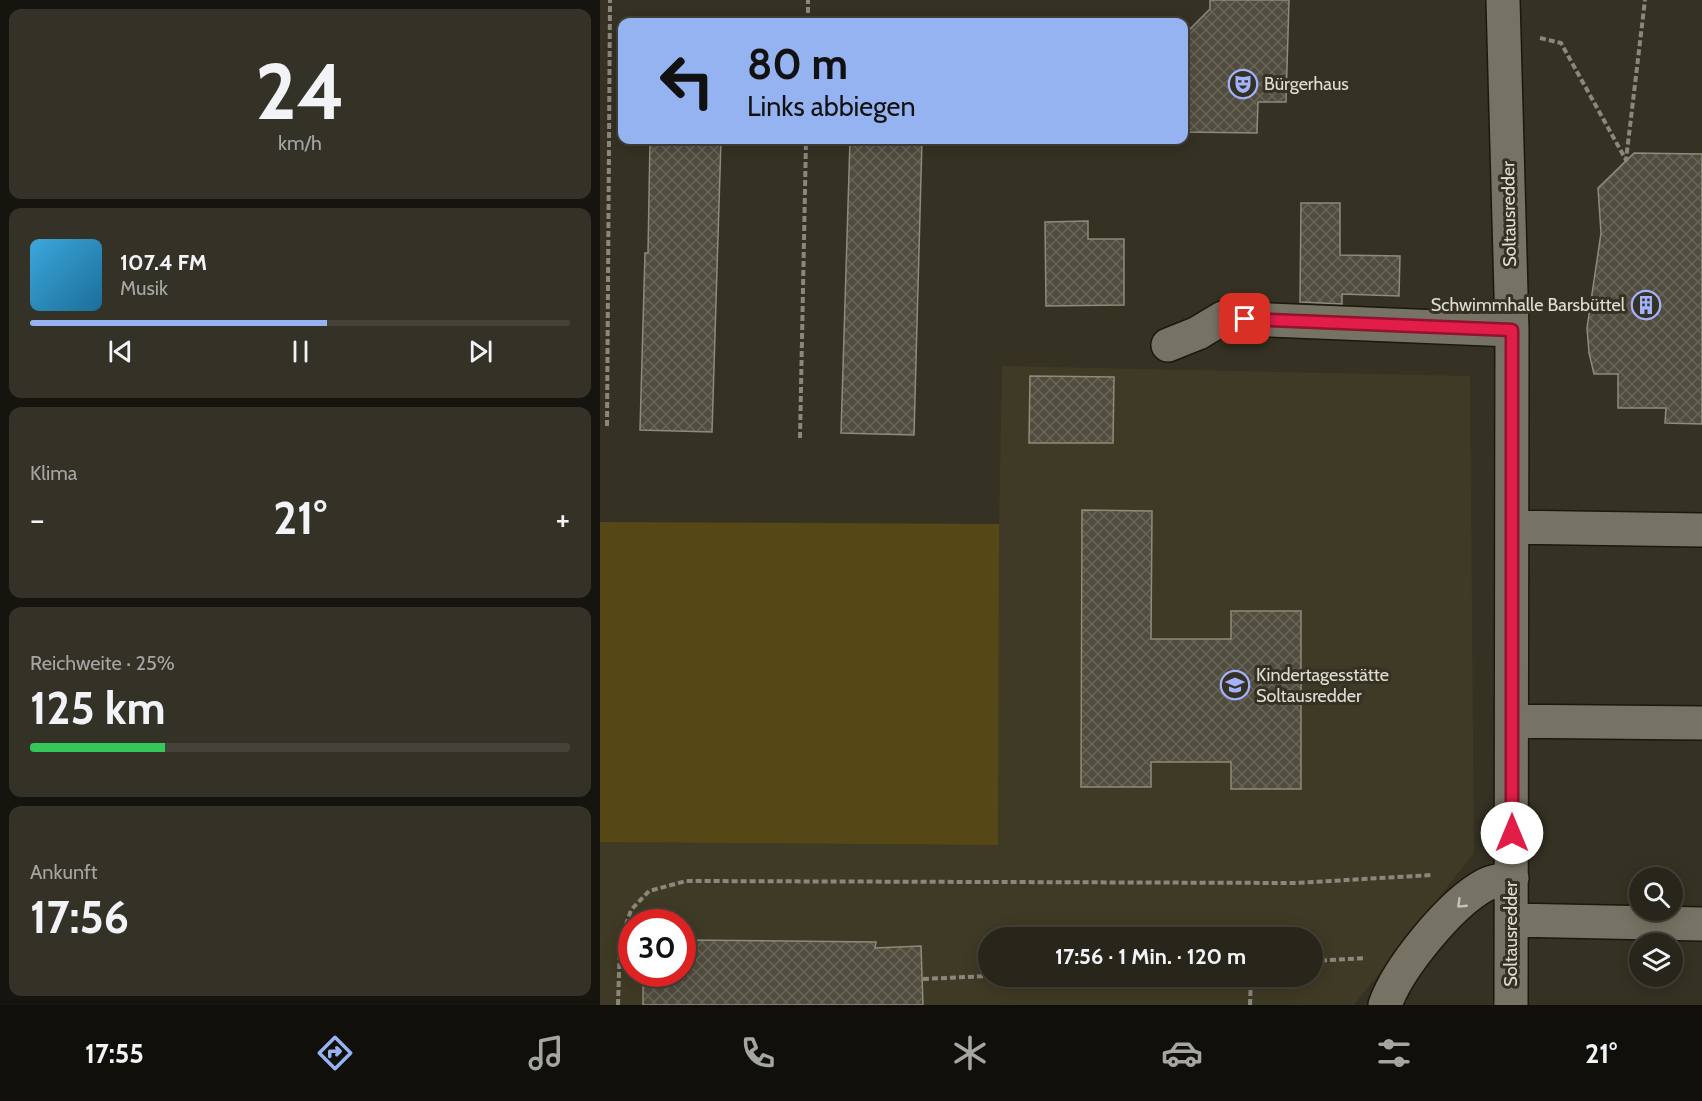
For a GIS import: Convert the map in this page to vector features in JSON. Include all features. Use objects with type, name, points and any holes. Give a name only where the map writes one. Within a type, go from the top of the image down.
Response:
[{"type":"street","name":"Soltausredder","points":[[1504,15],[1512,330],[1511,1005]]},
{"type":"street","points":[[1168,345],[1198,333],[1223,318],[1512,330]]},
{"type":"street","points":[[1512,527],[1702,530]]},
{"type":"street","points":[[1512,720],[1702,723]]},
{"type":"street","points":[[1385,1005],[1402,971],[1437,927],[1466,898],[1486,884],[1512,878]]},
{"type":"street","points":[[1511,920],[1702,924]]},
{"type":"path","points":[[607,426],[610,0]]},
{"type":"path","points":[[808,0],[808,18]]},
{"type":"path","points":[[1504,15],[1561,43],[1626,160],[1645,0]]},
{"type":"path","points":[[800,438],[806,144]]},
{"type":"path","points":[[618,1005],[620,942],[631,910],[649,891],[686,881],[1296,883],[1438,875],[1466,898]]},
{"type":"path","points":[[1323,961],[1379,958],[1402,971]]},
{"type":"path","points":[[922,979],[978,976]]},
{"type":"path","points":[[1250,1005],[1251,987]]},
{"type":"shaded area","name":"Kindertagesstätte Soltausredder","points":[[1002,366],[1470,376],[1474,853],[1354,1005],[600,1005],[600,842],[998,845]]},
{"type":"shaded area","points":[[600,522],[999,524],[998,845],[600,842]]},
{"type":"building","points":[[1210,0],[1289,0],[1286,102],[1258,102],[1257,133],[1188,132],[1188,31],[1210,9]]},
{"type":"building","points":[[650,144],[721,144],[712,432],[640,430],[645,253],[648,253]]},
{"type":"building","points":[[850,144],[922,144],[914,435],[841,433]]},
{"type":"building","name":"Schwimmhalle Barsbüttel","points":[[1634,153],[1702,154],[1702,424],[1665,423],[1666,408],[1618,408],[1618,374],[1594,374],[1587,328],[1601,233],[1598,188]]},
{"type":"building","points":[[1301,203],[1340,203],[1340,255],[1400,256],[1399,296],[1342,294],[1342,304],[1300,302]]},
{"type":"building","points":[[1088,221],[1088,239],[1124,239],[1124,305],[1046,306],[1045,222]]},
{"type":"building","points":[[1030,376],[1114,377],[1113,443],[1029,443]]},
{"type":"building","points":[[1082,510],[1152,511],[1151,639],[1231,639],[1231,611],[1301,611],[1301,789],[1231,789],[1231,762],[1151,762],[1151,787],[1081,787]]},
{"type":"building","points":[[696,940],[876,942],[875,948],[921,946],[923,1005],[643,1005],[643,987],[696,987]]},
{"type":"place","name":"Bürgerhaus","points":[[1243,84]]},
{"type":"place","name":"Schwimmhalle Barsbüttel","points":[[1646,305]]},
{"type":"place","name":"Kindertagesstätte Soltausredder","points":[[1235,685]]},
{"type":"route","points":[[1245,319],[1512,330],[1512,833]]}]
